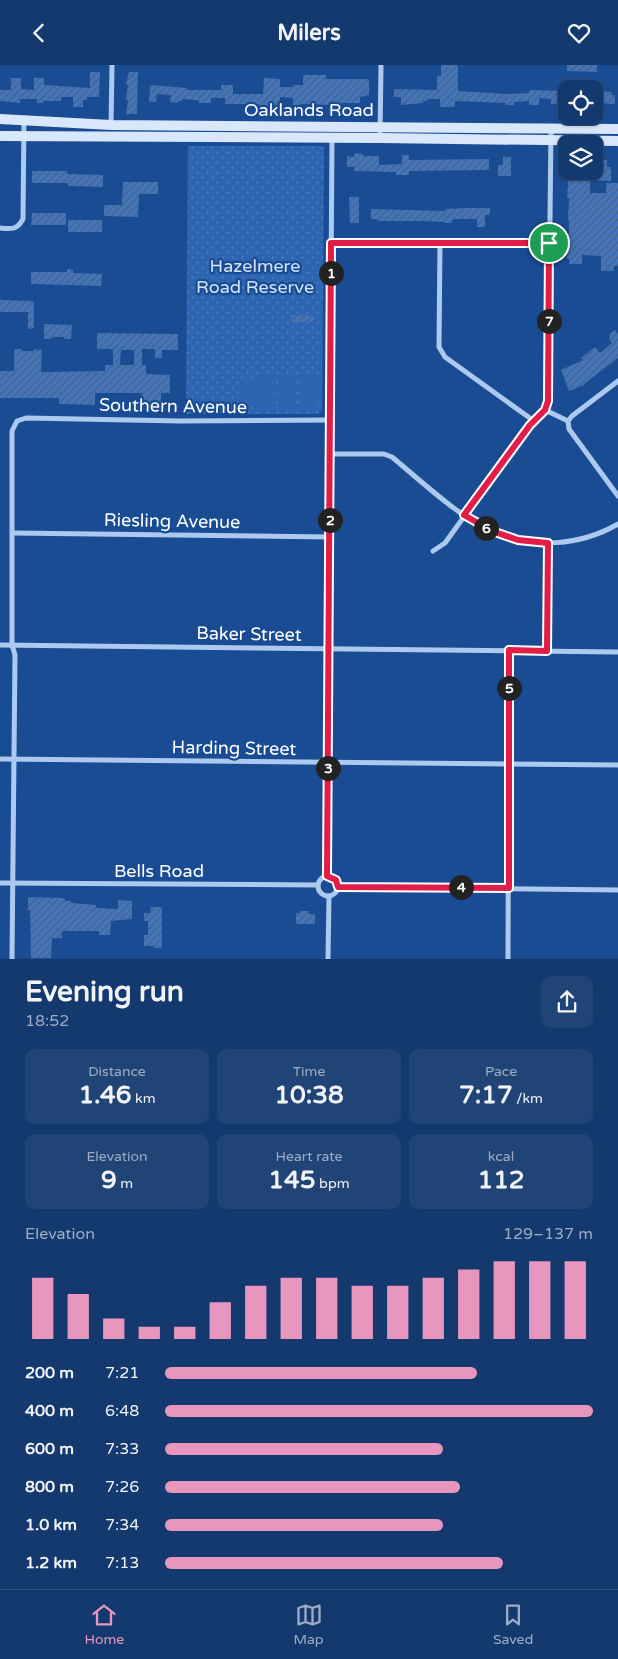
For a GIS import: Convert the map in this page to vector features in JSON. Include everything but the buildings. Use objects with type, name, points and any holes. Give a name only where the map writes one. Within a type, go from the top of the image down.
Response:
[{"type":"main road","name":"Oaklands Road","points":[[0,119],[111,125],[618,129]]},
{"type":"main road","name":"Oaklands Road","points":[[0,136],[332,137],[618,141]]},
{"type":"street","points":[[111,136],[112,65]]},
{"type":"street","points":[[380,138],[381,65]]},
{"type":"street","points":[[0,228],[12,229],[19,226],[24,219],[24,119]]},
{"type":"street","points":[[327,876],[332,126]]},
{"type":"street","points":[[433,551],[445,543],[534,421],[545,410],[548,401],[550,128]]},
{"type":"street","points":[[331,243],[549,243]]},
{"type":"street","points":[[440,243],[439,347],[445,357],[534,421]]},
{"type":"street","points":[[618,381],[568,421],[569,429],[618,496]]},
{"type":"street","points":[[545,410],[568,421]]},
{"type":"street","name":"Southern Avenue","points":[[13,533],[12,431],[17,421],[26,417],[181,421],[330,421]]},
{"type":"street","points":[[330,454],[384,454],[392,457],[464,515],[492,531],[518,540],[548,543],[565,542],[588,538],[609,530],[618,524]]},
{"type":"street","points":[[12,959],[15,759],[15,655],[12,645],[13,533]]},
{"type":"street","name":"Riesling Avenue","points":[[13,533],[330,537]]},
{"type":"street","points":[[547,651],[548,543]]},
{"type":"street","name":"Baker Street","points":[[0,645],[618,652]]},
{"type":"street","points":[[508,959],[509,650]]},
{"type":"street","name":"Harding Street","points":[[0,759],[618,765]]},
{"type":"street","points":[[327,876],[336,880],[338,887],[336,892],[329,896],[322,895],[318,889],[320,880],[327,876]]},
{"type":"street","name":"Bells Road","points":[[0,883],[318,885]]},
{"type":"street","points":[[338,887],[618,890]]},
{"type":"street","points":[[328,959],[329,896]]},
{"type":"green space","name":"Hazelmere Road Reserve","points":[[188,146],[321,146],[324,148],[322,411],[317,414],[186,414]]},
{"type":"green space","points":[[256,374],[275,374],[274,412],[256,412]]},
{"type":"green space","points":[[278,374],[296,375],[296,412],[278,412]]},
{"type":"green space","points":[[299,374],[318,375],[317,412],[299,412]]},
{"type":"green space","points":[[241,378],[254,378],[254,407],[240,407]]},
{"type":"route","points":[[331,243],[549,243],[548,401],[545,410],[530,425],[464,515],[492,531],[518,540],[548,543],[547,651],[509,650],[509,888],[338,887],[338,883],[334,878],[327,876],[330,649],[331,243]]}]
